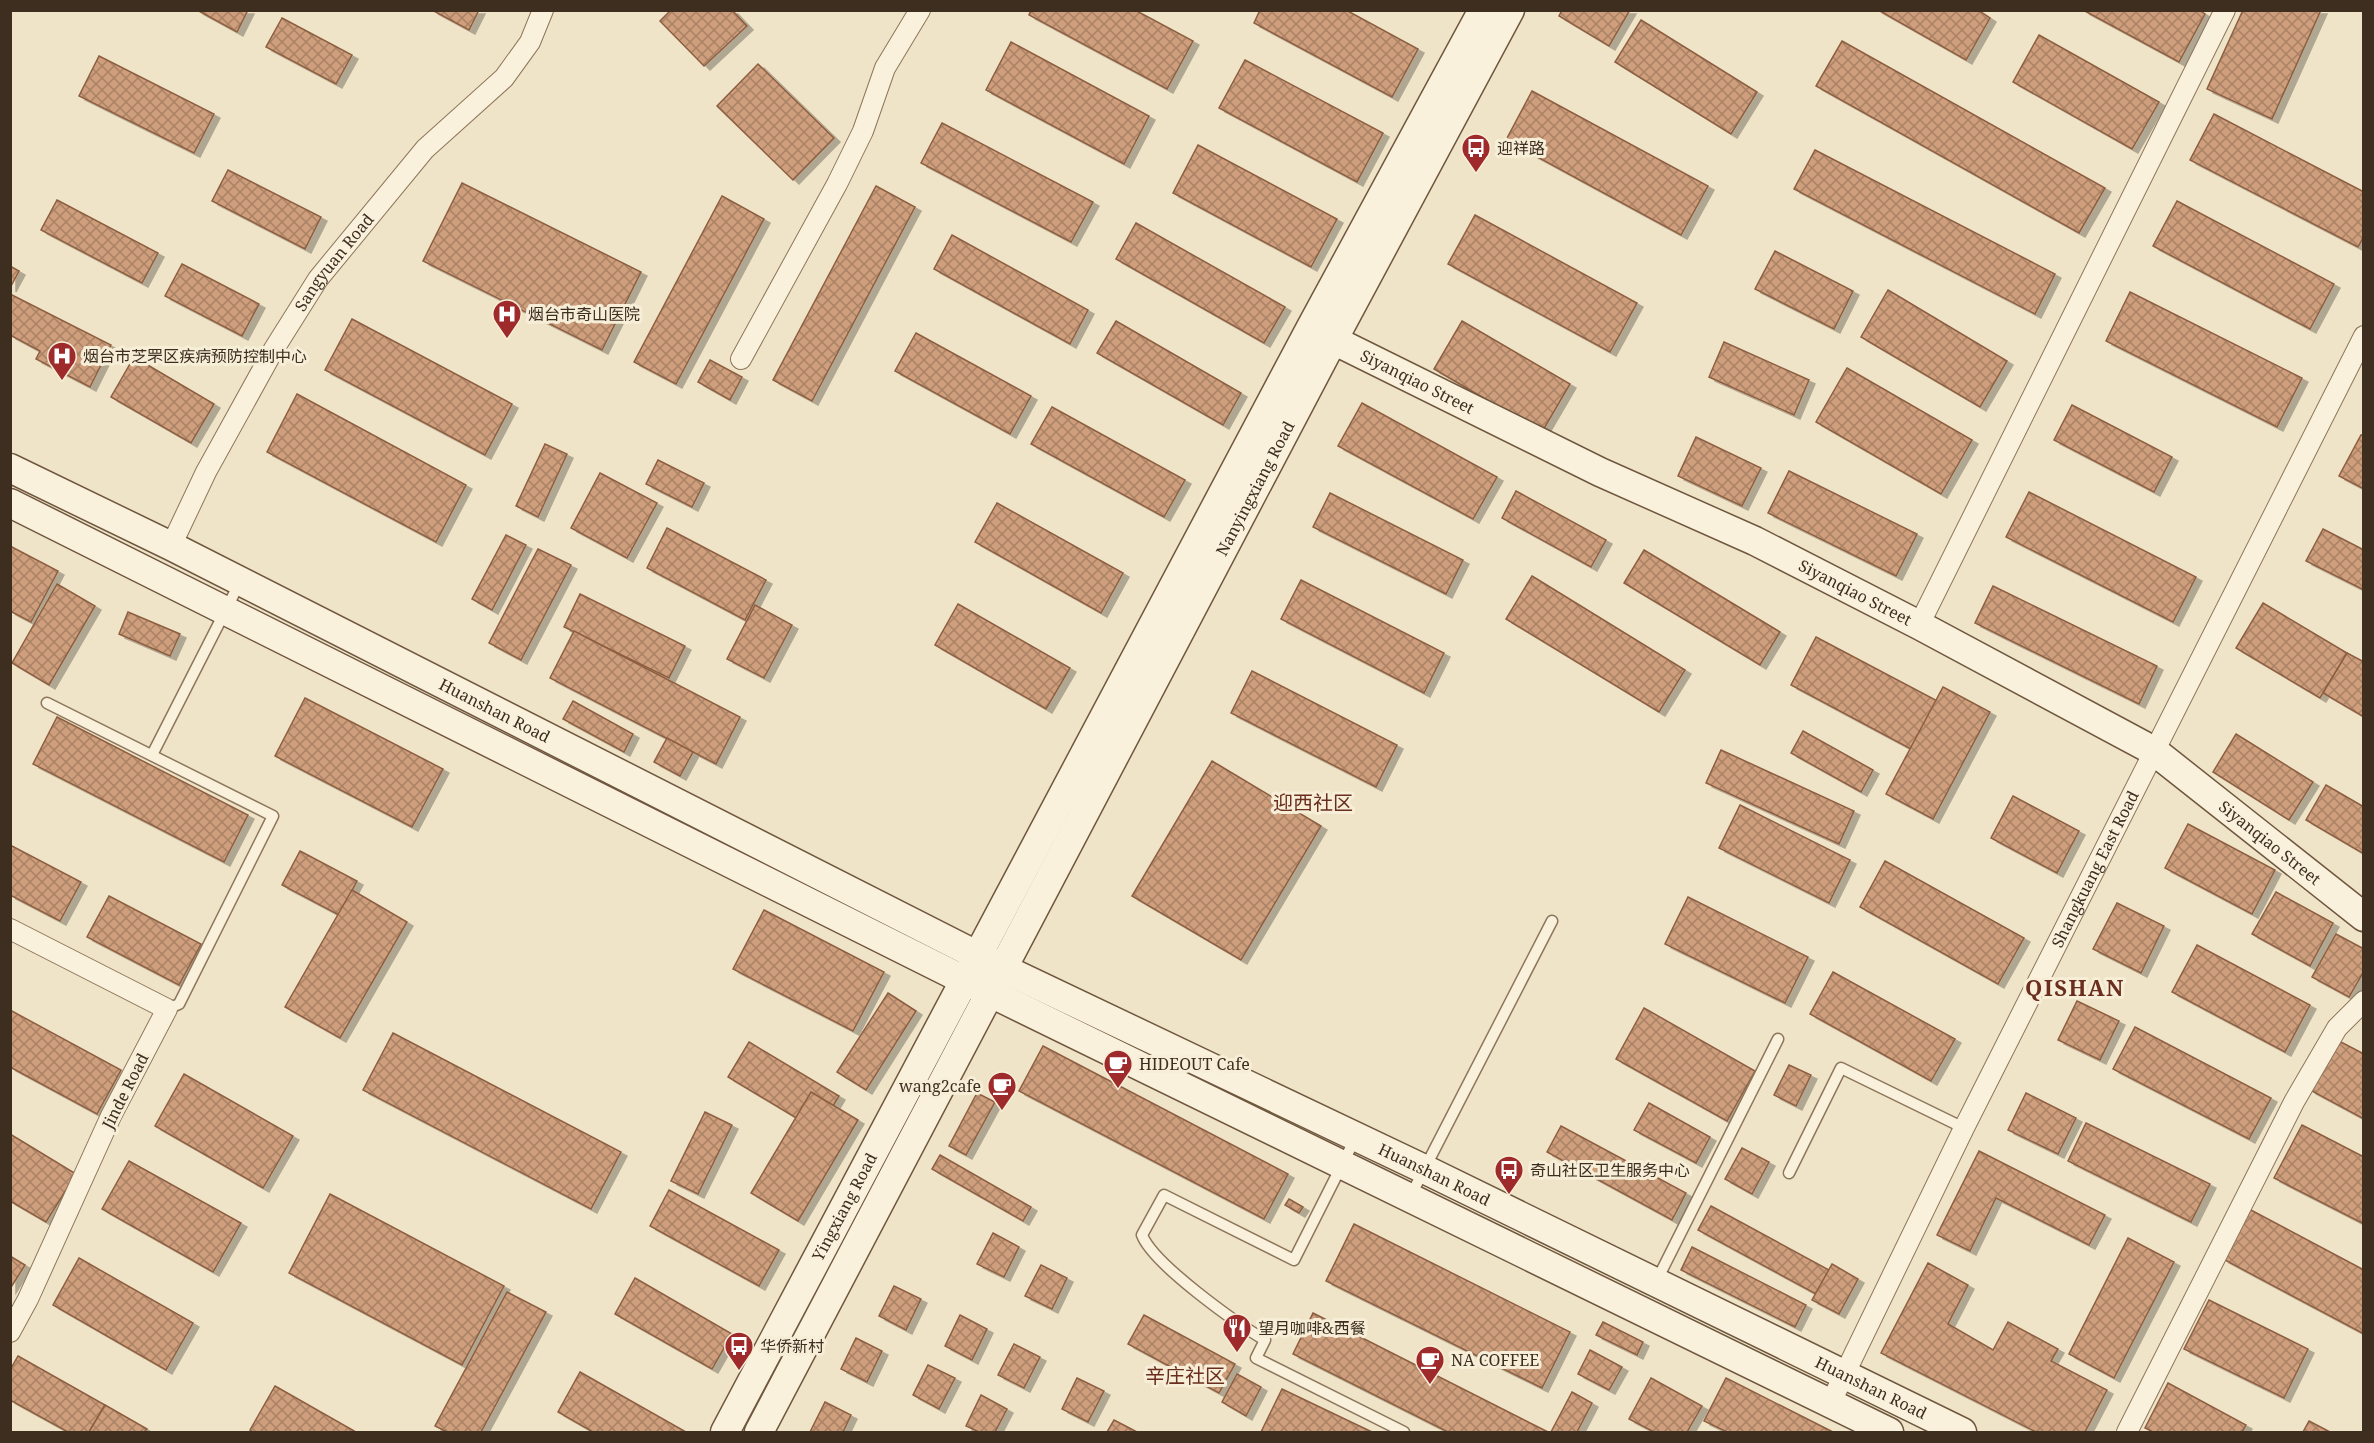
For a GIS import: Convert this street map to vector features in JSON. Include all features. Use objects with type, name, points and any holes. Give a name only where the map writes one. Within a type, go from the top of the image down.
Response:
[{"type":"main road","name":"Nanyingxiang Road","points":[[983,974],[1321,335],[1483,10]]},
{"type":"main road","name":"Nanyingxiang Road","points":[[1321,335],[1510,10]]},
{"type":"main road","name":"Siyanqiao Street","points":[[1321,335],[1600,472],[1755,541],[1919,625],[2154,751],[2364,917]]},
{"type":"main road","name":"Huanshan Road","points":[[10,468],[240,582],[1342,1164],[1889,1432]]},
{"type":"main road","name":"Huanshan Road","points":[[10,503],[225,610],[983,974],[1424,1168],[1962,1432]]},
{"type":"main road","name":"Yingxiang Road","points":[[725,1432],[983,974]]},
{"type":"main road","name":"Yingxiang Road","points":[[759,1432],[983,974]]},
{"type":"street","name":"Sangyuan Road","points":[[171,546],[206,472],[274,349],[318,279],[425,149],[504,78],[530,42],[543,10]]},
{"type":"street","points":[[741,359],[837,184],[863,131],[885,68],[920,10]]},
{"type":"street","points":[[1919,625],[2225,10]]},
{"type":"street","name":"Shangkuang East Road","points":[[1830,1404],[1964,1128],[2364,336]]},
{"type":"street","points":[[10,929],[167,1010]]},
{"type":"street","points":[[2127,1432],[2294,1102],[2337,1028],[2364,1001]]},
{"type":"street","name":"Jinde Road","points":[[10,1332],[28,1299],[111,1116],[167,1010]]},
{"type":"lane","points":[[152,755],[240,582]]},
{"type":"lane","points":[[47,703],[273,816],[179,1004],[167,1010]]},
{"type":"lane","points":[[1409,1197],[1552,921]]},
{"type":"lane","points":[[1656,1283],[1778,1039]]},
{"type":"lane","points":[[1789,1173],[1841,1068],[1964,1128]]},
{"type":"lane","points":[[1356,1137],[1294,1260],[1164,1195],[1142,1235],[1145,1244],[1161,1261],[1233,1322],[1265,1340],[1256,1358],[1404,1432]]},
{"type":"building","points":[[197,10],[248,10],[237,32]]},
{"type":"building","points":[[432,10],[479,10],[469,30]]},
{"type":"building","points":[[671,10],[732,10],[747,26],[704,66],[660,21]]},
{"type":"building","points":[[1031,10],[1135,10],[1193,41],[1167,89],[1029,15]]},
{"type":"building","points":[[1260,10],[1346,10],[1418,49],[1392,97],[1254,23]]},
{"type":"building","points":[[1562,10],[1630,10],[1609,46],[1559,16]]},
{"type":"building","points":[[1878,10],[1978,10],[1990,18],[1966,60]]},
{"type":"building","points":[[2083,10],[2199,10],[2205,14],[2179,62]]},
{"type":"building","points":[[2243,10],[2321,10],[2272,119],[2207,89]]},
{"type":"building","points":[[282,18],[352,55],[336,84],[266,47]]},
{"type":"building","points":[[1641,20],[1757,92],[1731,134],[1615,62]]},
{"type":"building","points":[[2039,35],[2159,102],[2132,149],[2013,82]]},
{"type":"building","points":[[1842,41],[2105,188],[2079,233],[1816,86]]},
{"type":"building","points":[[1011,42],[1149,116],[1124,164],[986,90]]},
{"type":"building","points":[[99,56],[214,114],[194,153],[79,96]]},
{"type":"building","points":[[1245,60],[1383,133],[1357,182],[1219,108]]},
{"type":"building","points":[[758,64],[834,138],[793,180],[717,106]]},
{"type":"building","points":[[1532,91],[1708,186],[1681,235],[1506,140]]},
{"type":"building","points":[[2214,114],[2364,192],[2364,236],[2358,247],[2190,160]]},
{"type":"building","points":[[942,123],[1093,202],[1071,242],[921,163]]},
{"type":"building","points":[[1198,145],[1337,219],[1311,267],[1173,193]]},
{"type":"building","points":[[1815,150],[2055,274],[2035,314],[1794,189]]},
{"type":"building","points":[[228,170],[321,217],[305,249],[212,201]]},
{"type":"building","points":[[462,183],[641,272],[602,350],[423,261]]},
{"type":"building","points":[[876,186],[915,207],[812,401],[773,380]]},
{"type":"building","points":[[722,196],[764,219],[676,384],[634,362]]},
{"type":"building","points":[[57,200],[158,253],[142,283],[41,230]]},
{"type":"building","points":[[2177,201],[2334,284],[2310,329],[2153,246]]},
{"type":"building","points":[[1475,215],[1637,303],[1610,352],[1448,264]]},
{"type":"building","points":[[1136,223],[1285,307],[1264,343],[1116,259]]},
{"type":"building","points":[[952,235],[1088,310],[1070,344],[934,269]]},
{"type":"building","points":[[1775,251],[1853,291],[1834,329],[1755,289]]},
{"type":"building","points":[[182,264],[259,304],[242,336],[165,296]]},
{"type":"building","points":[[10,266],[19,271],[10,288]]},
{"type":"building","points":[[1888,290],[2007,361],[1980,407],[1861,337]]},
{"type":"building","points":[[2130,292],[2302,378],[2277,427],[2106,341]]},
{"type":"building","points":[[10,294],[111,345],[90,387],[36,359],[40,351],[10,335]]},
{"type":"building","points":[[352,319],[512,404],[485,455],[325,370]]},
{"type":"building","points":[[1116,321],[1241,393],[1223,425],[1097,353]]},
{"type":"building","points":[[1462,321],[1570,384],[1542,432],[1434,369]]},
{"type":"building","points":[[916,333],[1031,396],[1010,434],[895,371]]},
{"type":"building","points":[[1724,342],[1809,380],[1794,415],[1709,377]]},
{"type":"building","points":[[134,357],[214,404],[191,443],[111,397]]},
{"type":"building","points":[[710,360],[742,377],[730,400],[698,382]]},
{"type":"building","points":[[1847,368],[1972,440],[1941,494],[1816,422]]},
{"type":"building","points":[[297,394],[466,485],[436,542],[267,452]]},
{"type":"building","points":[[1362,403],[1497,477],[1473,519],[1338,446]]},
{"type":"building","points":[[2072,405],[2172,457],[2154,492],[2054,440]]},
{"type":"building","points":[[1052,407],[1185,480],[1164,517],[1031,444]]},
{"type":"building","points":[[2361,435],[2364,436],[2364,489],[2339,476]]},
{"type":"building","points":[[1696,437],[1761,468],[1742,506],[1678,476]]},
{"type":"building","points":[[545,444],[567,454],[538,517],[516,506]]},
{"type":"building","points":[[658,460],[704,483],[692,507],[646,484]]},
{"type":"building","points":[[1789,471],[1917,534],[1896,576],[1768,513]]},
{"type":"building","points":[[600,473],[657,503],[627,558],[571,528]]},
{"type":"building","points":[[1516,491],[1606,540],[1591,567],[1502,518]]},
{"type":"building","points":[[2029,492],[2196,577],[2173,622],[2006,537]]},
{"type":"building","points":[[1330,493],[1463,560],[1446,594],[1313,527]]},
{"type":"building","points":[[997,503],[1123,573],[1101,613],[975,542]]},
{"type":"building","points":[[667,528],[766,580],[745,620],[647,568]]},
{"type":"building","points":[[2323,529],[2364,550],[2364,590],[2306,561]]},
{"type":"building","points":[[506,535],[526,545],[492,610],[472,599]]},
{"type":"building","points":[[10,546],[58,571],[31,622],[10,611]]},
{"type":"building","points":[[538,549],[571,565],[521,660],[489,643]]},
{"type":"building","points":[[1644,550],[1780,632],[1760,665],[1624,583]]},
{"type":"building","points":[[1532,576],[1685,670],[1659,712],[1506,619]]},
{"type":"building","points":[[1301,580],[1444,653],[1424,693],[1281,619]]},
{"type":"building","points":[[57,584],[95,606],[49,685],[12,663]]},
{"type":"building","points":[[1993,586],[2157,666],[2139,704],[1975,623]]},
{"type":"building","points":[[580,594],[685,646],[669,678],[564,627]]},
{"type":"building","points":[[2263,603],[2347,653],[2320,698],[2236,648]]},
{"type":"building","points":[[958,604],[1070,668],[1046,709],[935,645]]},
{"type":"building","points":[[755,605],[792,625],[764,678],[727,659]]},
{"type":"building","points":[[128,612],[180,634],[170,656],[119,634]]},
{"type":"building","points":[[574,631],[740,717],[716,764],[550,678]]},
{"type":"building","points":[[1816,637],[1964,715],[1939,764],[1791,685]]},
{"type":"building","points":[[2347,653],[2364,662],[2364,717],[2323,693]]},
{"type":"building","points":[[1252,671],[1397,745],[1376,787],[1231,713]]},
{"type":"building","points":[[1943,687],[1990,712],[1933,819],[1886,794]]},
{"type":"building","points":[[305,698],[443,769],[412,827],[275,756]]},
{"type":"building","points":[[573,701],[633,734],[624,752],[563,719]]},
{"type":"building","points":[[57,717],[248,815],[224,862],[33,764]]},
{"type":"building","points":[[1803,731],[1873,770],[1861,792],[1791,753]]},
{"type":"building","points":[[2236,734],[2313,782],[2289,820],[2213,772]]},
{"type":"building","points":[[667,738],[693,752],[680,776],[654,762]]},
{"type":"building","points":[[1721,750],[1854,811],[1839,844],[1706,783]]},
{"type":"building","points":[[1212,761],[1321,826],[1241,960],[1132,896]]},
{"type":"building","points":[[2326,785],[2364,807],[2364,854],[2306,820]]},
{"type":"building","points":[[2013,796],[2079,831],[2057,873],[1991,838]]},
{"type":"building","points":[[1740,805],[1850,860],[1829,903],[1719,848]]},
{"type":"building","points":[[2188,824],[2275,870],[2252,914],[2165,868]]},
{"type":"building","points":[[10,845],[81,882],[60,921],[10,895]]},
{"type":"building","points":[[300,851],[357,881],[339,915],[282,885]]},
{"type":"building","points":[[1885,861],[2024,938],[1998,984],[1860,907]]},
{"type":"building","points":[[352,890],[407,922],[340,1038],[285,1007]]},
{"type":"building","points":[[2276,892],[2333,923],[2310,966],[2252,934]]},
{"type":"building","points":[[109,896],[201,944],[179,985],[87,937]]},
{"type":"building","points":[[1688,897],[1808,957],[1785,1003],[1665,944]]},
{"type":"building","points":[[2117,903],[2164,926],[2141,973],[2093,949]]},
{"type":"building","points":[[764,910],[884,972],[853,1031],[733,969]]},
{"type":"building","points":[[2336,934],[2364,949],[2364,971],[2349,997],[2312,977]]},
{"type":"building","points":[[2197,945],[2310,1005],[2285,1052],[2172,992]]},
{"type":"building","points":[[1833,972],[1955,1039],[1931,1081],[1810,1014]]},
{"type":"building","points":[[888,993],[916,1011],[866,1090],[837,1072]]},
{"type":"building","points":[[2077,1001],[2119,1021],[2100,1060],[2058,1040]]},
{"type":"building","points":[[1644,1008],[1755,1071],[1727,1121],[1616,1059]]},
{"type":"building","points":[[10,1010],[121,1070],[97,1114],[10,1067]]},
{"type":"building","points":[[2135,1027],[2271,1098],[2249,1139],[2113,1069]]},
{"type":"building","points":[[393,1033],[621,1152],[591,1209],[363,1090]]},
{"type":"building","points":[[2337,1040],[2364,1054],[2364,1119],[2310,1090]]},
{"type":"building","points":[[749,1042],[839,1096],[818,1131],[728,1077]]},
{"type":"building","points":[[1043,1046],[1288,1174],[1264,1219],[1019,1091]]},
{"type":"building","points":[[1789,1065],[1811,1075],[1796,1106],[1774,1095]]},
{"type":"building","points":[[184,1074],[293,1136],[263,1188],[155,1126]]},
{"type":"building","points":[[811,1092],[858,1120],[798,1221],[751,1193]]},
{"type":"building","points":[[977,1093],[995,1102],[966,1155],[949,1146]]},
{"type":"building","points":[[2026,1093],[2076,1118],[2058,1154],[2008,1130]]},
{"type":"building","points":[[1649,1103],[1710,1137],[1696,1163],[1634,1130]]},
{"type":"building","points":[[705,1112],[732,1125],[698,1194],[671,1181]]},
{"type":"building","points":[[2086,1123],[2210,1184],[2191,1222],[2068,1161]]},
{"type":"building","points":[[2302,1125],[2364,1157],[2364,1224],[2274,1178]]},
{"type":"building","points":[[1561,1126],[1686,1193],[1672,1220],[1547,1152]]},
{"type":"building","points":[[10,1134],[76,1174],[46,1222],[10,1201]]},
{"type":"building","points":[[1742,1148],[1769,1162],[1752,1194],[1725,1179]]},
{"type":"building","points":[[1979,1151],[2105,1215],[2089,1245],[1996,1198],[1970,1251],[1937,1235]]},
{"type":"building","points":[[940,1155],[1031,1207],[1023,1221],[932,1169]]},
{"type":"building","points":[[129,1161],[241,1223],[213,1272],[102,1209]]},
{"type":"building","points":[[669,1190],[779,1250],[759,1286],[650,1226]]},
{"type":"building","points":[[330,1194],[504,1286],[462,1365],[289,1273]]},
{"type":"building","points":[[1289,1199],[1303,1207],[1299,1213],[1285,1205]]},
{"type":"building","points":[[1711,1206],[1829,1270],[1816,1294],[1698,1230]]},
{"type":"building","points":[[2249,1209],[2364,1270],[2364,1334],[2223,1259]]},
{"type":"building","points":[[1354,1224],[1570,1332],[1542,1388],[1326,1281]]},
{"type":"building","points":[[993,1233],[1019,1247],[1004,1277],[977,1264]]},
{"type":"building","points":[[2128,1238],[2174,1262],[2114,1378],[2069,1354]]},
{"type":"building","points":[[1692,1247],[1806,1305],[1795,1327],[1681,1270]]},
{"type":"building","points":[[10,1256],[25,1265],[10,1289]]},
{"type":"building","points":[[79,1258],[193,1323],[166,1370],[53,1305]]},
{"type":"building","points":[[1928,1263],[1968,1285],[1948,1324],[1993,1350],[2008,1322],[2058,1349],[2051,1361],[2107,1390],[2085,1432],[2036,1432],[1881,1353]]},
{"type":"building","points":[[1832,1264],[1858,1279],[1839,1314],[1812,1300]]},
{"type":"building","points":[[1041,1265],[1067,1278],[1052,1309],[1025,1296]]},
{"type":"building","points":[[635,1278],[732,1334],[712,1369],[615,1314]]},
{"type":"building","points":[[894,1286],[921,1299],[906,1330],[879,1316]]},
{"type":"building","points":[[507,1292],[546,1312],[481,1432],[447,1432],[435,1426]]},
{"type":"building","points":[[2209,1300],[2308,1349],[2284,1398],[2184,1349]]},
{"type":"building","points":[[1313,1313],[1548,1432],[1448,1432],[1293,1354]]},
{"type":"building","points":[[960,1315],[987,1329],[972,1360],[945,1346]]},
{"type":"building","points":[[1144,1315],[1235,1364],[1219,1393],[1128,1344]]},
{"type":"building","points":[[1603,1322],[1643,1342],[1637,1355],[1596,1335]]},
{"type":"building","points":[[856,1338],[882,1351],[867,1382],[841,1369]]},
{"type":"building","points":[[1014,1344],[1040,1357],[1024,1388],[998,1375]]},
{"type":"building","points":[[1590,1350],[1622,1367],[1609,1390],[1578,1374]]},
{"type":"building","points":[[18,1356],[105,1405],[89,1432],[68,1432],[10,1400],[10,1370]]},
{"type":"building","points":[[928,1365],[955,1378],[939,1409],[913,1395]]},
{"type":"building","points":[[580,1372],[686,1432],[593,1432],[558,1412]]},
{"type":"building","points":[[1237,1374],[1261,1387],[1246,1416],[1222,1402]]},
{"type":"building","points":[[1077,1378],[1104,1391],[1088,1422],[1062,1409]]},
{"type":"building","points":[[1651,1378],[1702,1406],[1687,1432],[1654,1432],[1629,1419]]},
{"type":"building","points":[[1726,1378],[1833,1432],[1727,1432],[1704,1421]]},
{"type":"building","points":[[2168,1383],[2246,1425],[2242,1432],[2153,1432],[2145,1428]]},
{"type":"building","points":[[275,1386],[356,1432],[253,1432],[250,1430]]},
{"type":"building","points":[[1282,1389],[1372,1432],[1261,1432]]},
{"type":"building","points":[[1572,1392],[1592,1403],[1577,1432],[1551,1432]]},
{"type":"building","points":[[981,1395],[1007,1409],[995,1432],[979,1432],[966,1426]]},
{"type":"building","points":[[825,1402],[851,1415],[843,1432],[810,1432]]},
{"type":"building","points":[[105,1405],[147,1429],[144,1432],[89,1432]]},
{"type":"building","points":[[1114,1420],[1137,1432],[1107,1432]]},
{"type":"building","points":[[2309,1421],[2330,1432],[2303,1432]]},
{"type":"place","name":"迎祥路","points":[[1476,174]]},
{"type":"place","name":"烟台市奇山医院","points":[[507,340]]},
{"type":"place","name":"烟台市芝罘区疾病预防控制中心","points":[[62,382]]},
{"type":"place","name":"HIDEOUT Cafe","points":[[1118,1090]]},
{"type":"place","name":"wang2cafe","points":[[1002,1112]]},
{"type":"place","name":"奇山社区卫生服务中心","points":[[1509,1196]]},
{"type":"place","name":"望月咖啡&西餐","points":[[1237,1354]]},
{"type":"place","name":"华侨新村","points":[[739,1372]]},
{"type":"place","name":"NA COFFEE","points":[[1430,1386]]},
{"type":"district","name":"迎西社区","points":[[1313,802]]},
{"type":"district","name":"QISHAN","points":[[2075,987]]},
{"type":"district","name":"辛庄社区","points":[[1185,1375]]}]
